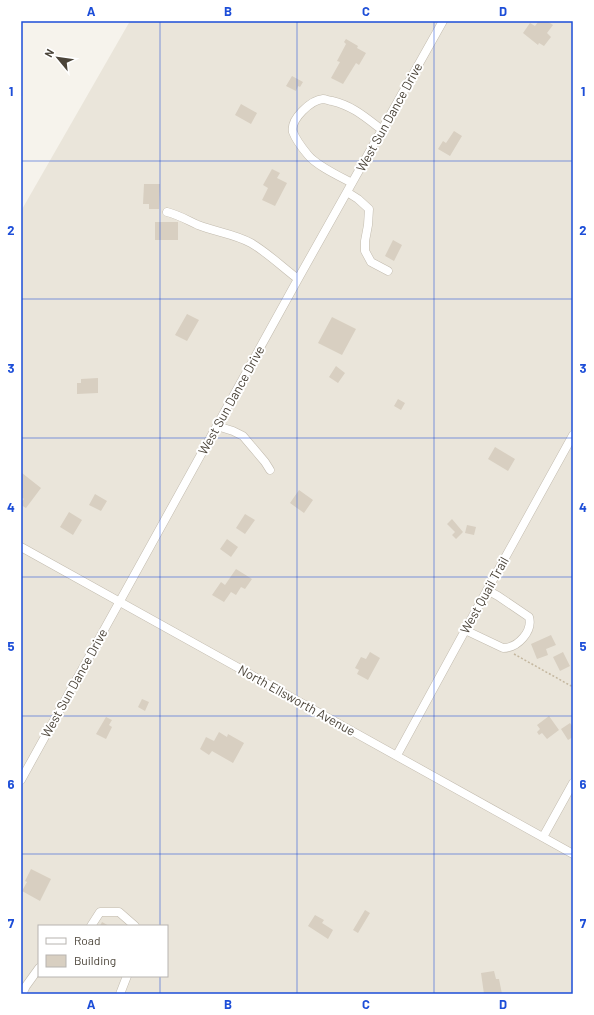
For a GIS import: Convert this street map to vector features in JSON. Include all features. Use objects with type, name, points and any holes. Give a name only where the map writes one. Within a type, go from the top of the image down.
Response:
[{"type":"street","name":"West Sun Dance Drive","points":[[21,780],[442,21]]},
{"type":"street","points":[[352,183],[309,157],[293,132],[293,124],[300,113],[312,102],[324,99],[344,104],[359,112],[382,130]]},
{"type":"street","points":[[347,192],[358,198],[369,209],[365,251],[371,262],[388,271]]},
{"type":"street","points":[[167,212],[180,215],[199,225],[229,234],[251,243],[298,279]]},
{"type":"street","points":[[216,426],[233,431],[243,436],[270,470]]},
{"type":"street","name":"West Quail Trail","points":[[397,756],[573,435]]},
{"type":"street","name":"North Ellsworth Avenue","points":[[21,547],[573,854]]},
{"type":"street","points":[[465,630],[503,648],[507,648],[520,642],[528,630],[530,621],[529,617],[487,590]]},
{"type":"street","points":[[543,837],[573,783]]},
{"type":"street","points":[[92,925],[100,912],[119,912],[134,925]]},
{"type":"street","points":[[22,994],[38,969]]},
{"type":"street","points":[[120,994],[127,977]]},
{"type":"path","points":[[503,648],[573,687]]},
{"type":"shaded area","points":[[130,21],[573,21],[573,994],[21,994],[21,211]]},
{"type":"building","points":[[536,21],[547,21],[553,25],[547,33],[551,37],[544,46],[539,43],[538,45],[523,33],[530,23],[535,26],[538,22]]},
{"type":"building","points":[[346,39],[366,53],[359,65],[356,63],[343,84],[331,78],[340,62],[337,61],[346,44],[344,42]]},
{"type":"building","points":[[292,76],[303,82],[300,87],[298,86],[296,91],[286,86]]},
{"type":"building","points":[[241,104],[257,113],[251,124],[235,115]]},
{"type":"building","points":[[454,131],[462,136],[450,156],[438,149],[443,141],[446,143]]},
{"type":"building","points":[[272,169],[280,173],[277,178],[287,183],[275,206],[262,200],[268,188],[263,185]]},
{"type":"building","points":[[144,184],[160,184],[159,209],[149,209],[149,204],[143,204]]},
{"type":"building","points":[[155,222],[178,222],[178,240],[155,240]]},
{"type":"building","points":[[393,240],[402,245],[394,261],[385,256]]},
{"type":"building","points":[[187,314],[199,320],[187,341],[175,335]]},
{"type":"building","points":[[332,317],[356,329],[342,355],[318,343]]},
{"type":"building","points":[[336,366],[345,373],[338,383],[329,377]]},
{"type":"building","points":[[98,378],[98,393],[77,394],[77,383],[81,383],[81,379]]},
{"type":"building","points":[[398,399],[405,403],[401,410],[394,406]]},
{"type":"building","points":[[495,447],[515,459],[508,471],[488,459]]},
{"type":"building","points":[[22,473],[41,488],[26,508],[21,505],[21,502],[24,499],[21,497]]},
{"type":"building","points":[[299,490],[313,500],[304,513],[290,503]]},
{"type":"building","points":[[95,494],[107,501],[101,511],[89,505]]},
{"type":"building","points":[[69,512],[82,520],[73,535],[60,527]]},
{"type":"building","points":[[245,514],[255,520],[245,534],[236,528]]},
{"type":"building","points":[[452,519],[463,532],[456,539],[452,535],[455,532],[447,524]]},
{"type":"building","points":[[467,525],[476,527],[474,535],[465,533]]},
{"type":"building","points":[[227,539],[238,547],[231,557],[220,549]]},
{"type":"building","points":[[236,569],[252,579],[245,589],[241,587],[236,595],[231,592],[224,602],[212,595],[221,582],[225,585]]},
{"type":"building","points":[[551,635],[556,645],[546,649],[548,655],[537,659],[531,644]]},
{"type":"building","points":[[370,652],[380,658],[368,680],[357,674],[359,670],[355,668],[361,657],[366,659]]},
{"type":"building","points":[[563,652],[570,666],[560,671],[553,657]]},
{"type":"building","points":[[142,699],[149,702],[145,711],[138,707]]},
{"type":"building","points":[[549,716],[559,730],[547,739],[542,733],[539,735],[537,732],[540,729],[537,725]]},
{"type":"building","points":[[106,717],[112,720],[109,725],[112,727],[106,739],[96,734]]},
{"type":"building","points":[[570,723],[573,727],[573,737],[568,740],[561,729]]},
{"type":"building","points":[[219,732],[227,737],[228,734],[244,743],[233,763],[212,751],[209,755],[200,749],[206,737],[214,741]]},
{"type":"building","points":[[31,869],[51,879],[40,901],[22,891],[27,882],[25,881]]},
{"type":"building","points":[[365,910],[370,913],[358,933],[353,930]]},
{"type":"building","points":[[315,915],[324,920],[322,923],[333,930],[328,939],[308,926]]},
{"type":"building","points":[[102,922],[107,925],[100,925]]},
{"type":"building","points":[[494,971],[496,979],[499,979],[502,994],[484,994],[481,973]]}]
